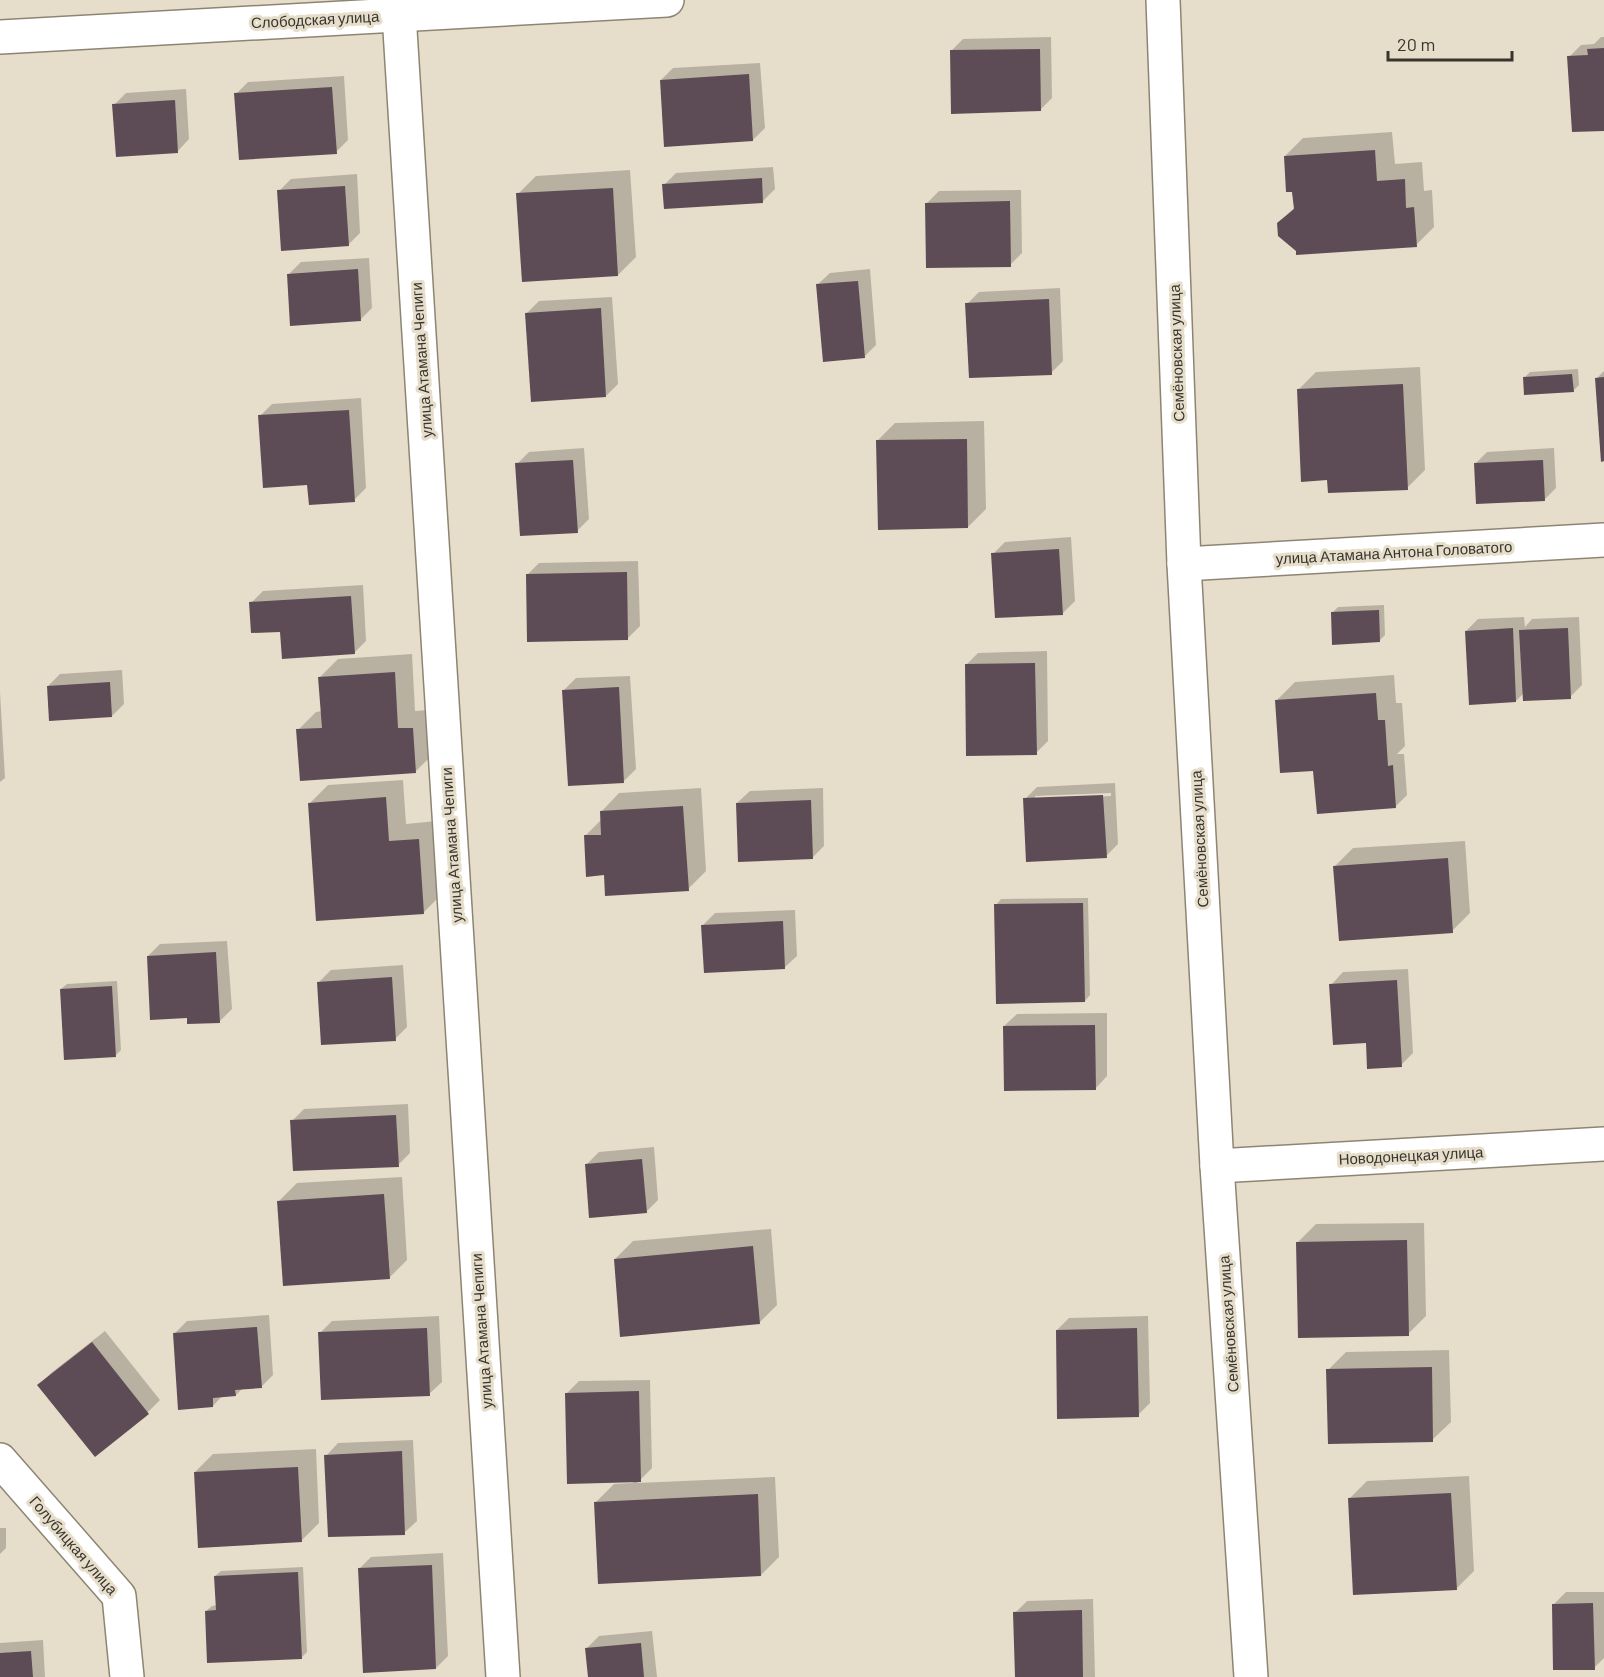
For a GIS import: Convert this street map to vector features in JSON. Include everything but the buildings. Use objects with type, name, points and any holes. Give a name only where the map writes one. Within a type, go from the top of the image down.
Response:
[{"type":"street","name":"Слободская улица","points":[[0,37],[667,0]]},
{"type":"street","name":"Семёновская улица","points":[[1163,0],[1184,564],[1218,1166],[1251,1677]]},
{"type":"street","name":"улица Атамана Чепиги","points":[[399,14],[503,1677]]},
{"type":"street","name":"улица Атамана Антона Головатого","points":[[1184,564],[1604,540]]},
{"type":"street","name":"Новодонецкая улица","points":[[1218,1166],[1604,1144]]},
{"type":"street","name":"Голубицкая улица","points":[[0,1460],[119,1596],[127,1677]]}]
